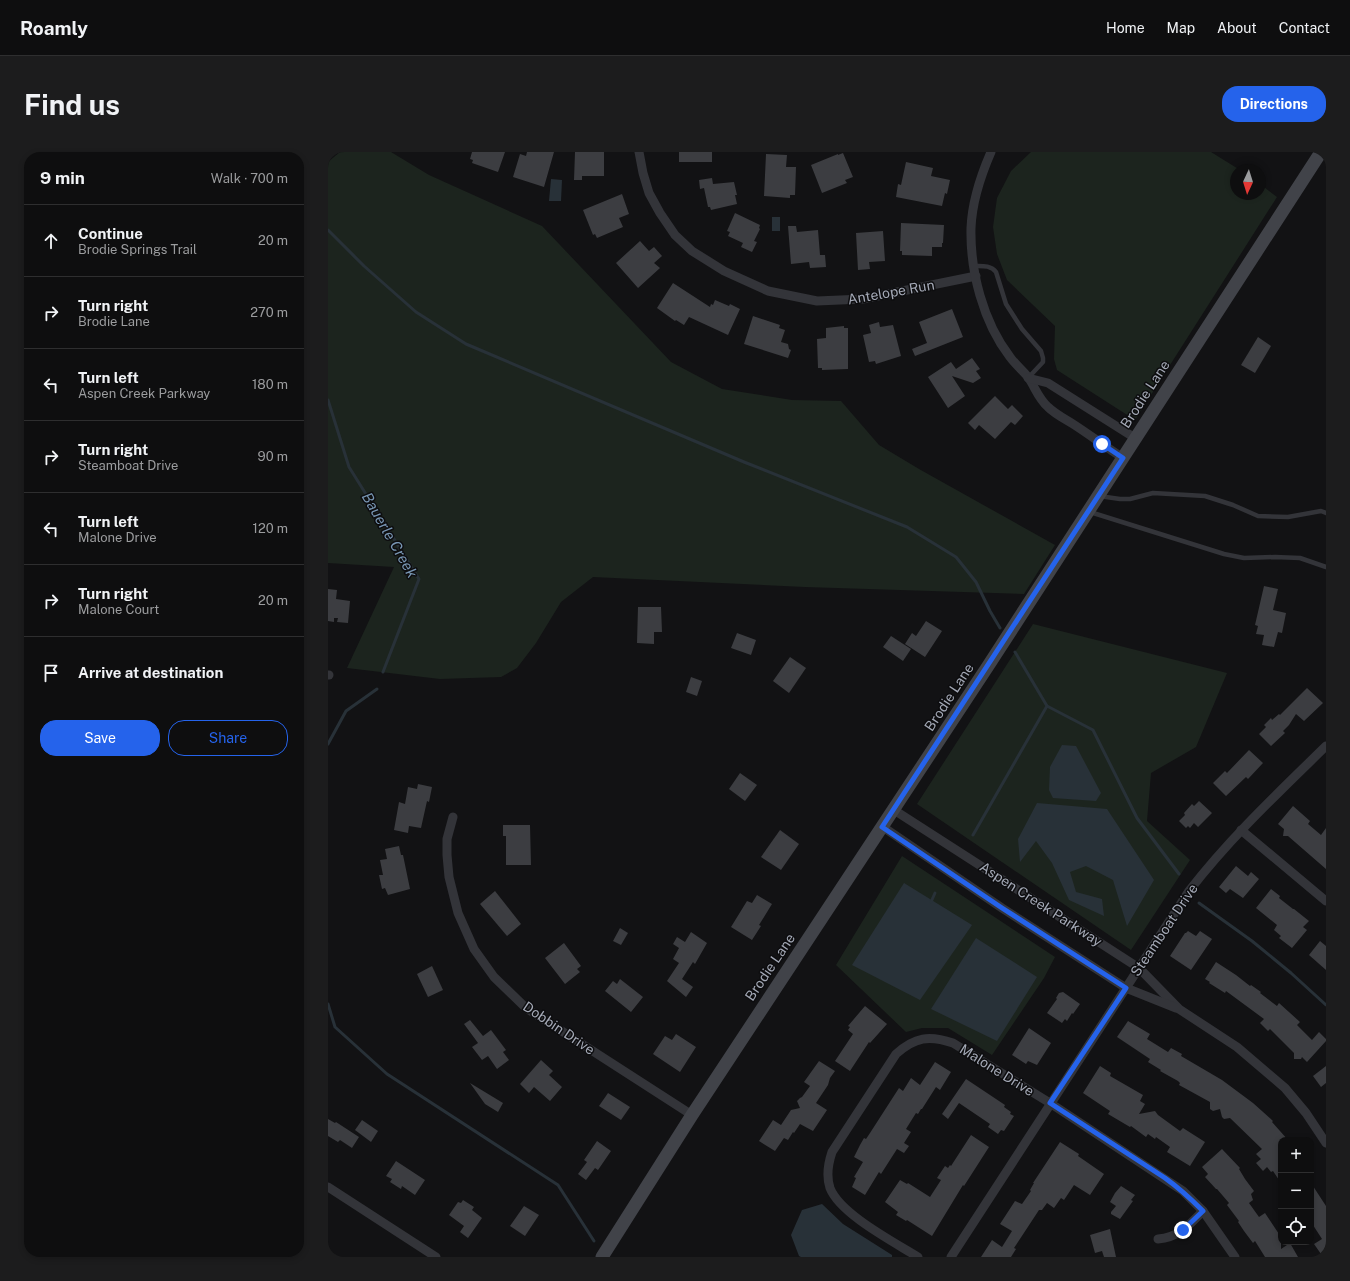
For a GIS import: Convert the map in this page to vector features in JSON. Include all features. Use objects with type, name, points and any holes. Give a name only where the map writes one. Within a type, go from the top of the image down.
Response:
[{"type":"main road","name":"Brodie Lane","points":[[602,1257],[692,1115],[894,810],[1321,152]]},
{"type":"street","name":"Antelope Run","points":[[639,152],[643,173],[649,192],[660,213],[675,235],[692,251],[724,271],[768,291],[817,301],[863,299],[976,276]]},
{"type":"street","points":[[991,152],[983,170],[975,201],[971,227],[976,276],[983,303],[994,331],[1009,356],[1028,378],[1038,396],[1048,408],[1123,458]]},
{"type":"street","points":[[1028,378],[1048,383],[1135,438]]},
{"type":"street","name":"Steamboat Drive","points":[[952,1257],[1050,1103],[1189,891],[1210,864],[1241,830],[1326,746]]},
{"type":"street","name":"Aspen Creek Parkway","points":[[894,810],[1139,968],[1179,1009]]},
{"type":"street","name":"Dobbin Drive","points":[[453,817],[447,839],[447,855],[449,877],[458,913],[474,948],[494,977],[526,1008],[692,1115]]},
{"type":"street","name":"Aspen Creek Parkway","points":[[882,827],[1002,908],[1126,988],[1179,1009],[1237,1047],[1285,1088],[1306,1113],[1326,1143]]},
{"type":"street","points":[[1241,830],[1326,901]]},
{"type":"street","name":"Malone Drive","points":[[918,1257],[855,1217],[842,1206],[834,1196],[830,1187],[828,1168],[832,1152],[896,1054],[905,1046],[915,1041],[928,1038],[953,1042],[1050,1103],[1183,1191],[1203,1211],[1235,1257]]},
{"type":"street","points":[[328,1187],[436,1257]]},
{"type":"street","points":[[1158,1238],[1167,1238],[1176,1235],[1203,1211]]},
{"type":"lane","points":[[974,266],[994,268],[1001,291],[1013,315],[1031,341],[1041,351],[1043,362],[1028,378]]},
{"type":"lane","points":[[1099,496],[1130,499],[1153,493],[1205,496],[1233,505],[1258,516],[1288,517],[1321,511],[1326,513]]},
{"type":"lane","points":[[1088,512],[1224,554],[1244,558],[1275,556],[1300,558],[1326,567]]},
{"type":"shaded area","points":[[340,152],[391,152],[429,175],[542,226],[671,362],[722,389],[792,400],[841,401],[879,445],[1055,545],[1024,594],[805,587],[593,577],[561,602],[536,643],[517,668],[501,677],[440,679],[347,668],[394,567],[328,563],[328,162]]},
{"type":"shaded area","points":[[1031,152],[1211,152],[1230,164],[1230,200],[1266,200],[1266,189],[1277,197],[1135,420],[1057,370],[1054,359],[1055,326],[1007,280],[997,254],[993,227],[997,198],[1011,171]]},
{"type":"shaded area","points":[[551,179],[562,180],[561,201],[549,201]]},
{"type":"shaded area","points":[[772,217],[780,217],[780,231],[772,231]]},
{"type":"shaded area","points":[[1033,624],[1227,673],[1196,747],[1151,773],[1147,821],[1190,860],[1131,950],[917,804]]},
{"type":"shaded area","points":[[1062,745],[1076,746],[1101,793],[1096,801],[1053,798],[1049,790],[1050,767]]},
{"type":"shaded area","points":[[1037,803],[1107,809],[1154,880],[1127,926],[1113,880],[1086,866],[1070,872],[1076,892],[1102,899],[1104,916],[1069,900],[1052,863],[1036,841],[1020,862],[1018,839]]},
{"type":"shaded area","points":[[902,856],[1055,957],[1044,978],[992,1055],[948,1028],[922,1028],[906,1032],[836,965]]},
{"type":"shaded area","points":[[904,883],[972,925],[920,1000],[852,965]]},
{"type":"shaded area","points":[[976,938],[1037,977],[997,1041],[931,1009]]},
{"type":"shaded area","points":[[822,1204],[843,1224],[892,1255],[892,1257],[799,1256],[791,1235],[802,1210]]},
{"type":"building","points":[[472,152],[505,152],[498,172],[472,163],[473,160],[470,159]]},
{"type":"building","points":[[527,152],[554,152],[544,187],[513,177],[520,154],[526,156]]},
{"type":"building","points":[[575,152],[604,152],[604,176],[582,176],[582,180],[574,180]]},
{"type":"building","points":[[679,152],[712,152],[712,162],[679,162]]},
{"type":"building","points":[[843,153],[853,177],[845,180],[847,183],[822,193],[811,165]]},
{"type":"building","points":[[766,154],[787,155],[786,167],[796,167],[795,195],[790,195],[790,198],[764,196]]},
{"type":"building","points":[[906,162],[933,168],[931,176],[950,180],[947,194],[945,193],[942,206],[896,197],[898,184],[901,185]]},
{"type":"building","points":[[712,178],[713,184],[734,182],[737,195],[735,195],[737,204],[711,210],[710,207],[708,207],[704,188],[700,189],[699,180]]},
{"type":"building","points":[[622,194],[629,214],[619,218],[623,227],[597,238],[595,234],[593,235],[583,210]]},
{"type":"building","points":[[735,213],[760,225],[760,229],[754,241],[757,242],[752,252],[741,247],[743,243],[728,236],[730,232],[727,231]]},
{"type":"building","points":[[901,223],[944,225],[942,247],[932,247],[932,256],[902,255],[902,251],[900,251]]},
{"type":"building","points":[[788,226],[796,226],[797,232],[818,230],[820,255],[825,255],[826,267],[810,268],[809,262],[791,264]]},
{"type":"building","points":[[883,231],[885,261],[869,262],[870,269],[858,270],[856,233]]},
{"type":"building","points":[[640,241],[649,251],[654,247],[662,256],[654,263],[660,268],[638,288],[616,263]]},
{"type":"building","points":[[673,283],[710,307],[711,304],[713,305],[715,300],[729,306],[730,304],[740,309],[728,335],[689,317],[684,325],[676,320],[675,321],[657,308]]},
{"type":"building","points":[[952,309],[963,337],[915,356],[912,349],[927,343],[919,322]]},
{"type":"building","points":[[753,316],[780,325],[779,328],[785,330],[781,342],[788,344],[789,349],[791,350],[788,358],[744,344]]},
{"type":"building","points":[[879,322],[880,327],[893,325],[901,356],[876,364],[875,361],[869,362],[863,335],[871,333],[869,325]]},
{"type":"building","points":[[844,326],[844,328],[848,328],[848,369],[822,370],[822,368],[818,368],[817,339],[826,338],[826,328]]},
{"type":"building","points":[[1258,337],[1271,346],[1255,373],[1241,365]]},
{"type":"building","points":[[972,358],[980,369],[976,371],[981,378],[973,383],[952,376],[965,396],[948,408],[928,377],[951,362],[956,369]]},
{"type":"building","points":[[995,396],[1008,409],[1012,405],[1023,416],[1015,425],[1011,422],[995,439],[979,425],[975,430],[968,423]]},
{"type":"building","points":[[1264,586],[1278,589],[1273,610],[1286,613],[1282,633],[1278,632],[1274,647],[1262,645],[1264,635],[1256,634],[1258,626],[1255,625]]},
{"type":"building","points":[[328,589],[337,590],[336,599],[350,601],[348,623],[337,622],[338,618],[334,618],[334,622],[328,621]]},
{"type":"building","points":[[638,607],[661,607],[662,632],[654,632],[654,644],[637,643]]},
{"type":"building","points":[[926,621],[942,631],[925,657],[905,644],[912,633],[916,636]]},
{"type":"building","points":[[737,633],[756,640],[751,655],[731,648]]},
{"type":"building","points":[[891,636],[911,649],[903,661],[883,647]]},
{"type":"building","points":[[790,657],[806,668],[789,693],[773,681]]},
{"type":"building","points":[[691,677],[702,681],[697,696],[686,692]]},
{"type":"building","points":[[1307,688],[1323,703],[1304,721],[1296,714],[1283,731],[1285,733],[1271,746],[1259,734],[1266,727],[1264,725],[1271,718],[1272,720],[1279,714],[1280,715]]},
{"type":"building","points":[[1249,750],[1263,763],[1248,779],[1246,777],[1226,796],[1213,783],[1225,771],[1227,773]]},
{"type":"building","points":[[740,773],[757,785],[745,801],[729,789]]},
{"type":"building","points":[[418,784],[432,787],[429,802],[427,801],[421,828],[409,826],[408,833],[394,830],[399,802],[405,804],[408,787],[417,789]]},
{"type":"building","points":[[1199,801],[1212,813],[1198,827],[1194,823],[1190,828],[1188,826],[1186,828],[1179,821],[1192,804],[1194,806]]},
{"type":"building","points":[[1293,806],[1310,821],[1308,824],[1321,835],[1326,828],[1326,869],[1288,836],[1283,836],[1284,829],[1278,824]]},
{"type":"building","points":[[503,825],[530,825],[531,865],[506,865],[506,836],[503,836]]},
{"type":"building","points":[[780,830],[799,844],[781,870],[761,857]]},
{"type":"building","points":[[399,846],[401,855],[403,855],[410,889],[388,895],[385,888],[382,889],[379,875],[383,875],[380,860],[387,859],[385,849]]},
{"type":"building","points":[[1236,866],[1248,876],[1251,872],[1259,879],[1243,898],[1230,889],[1226,893],[1219,887]]},
{"type":"building","points":[[1271,889],[1280,896],[1279,898],[1309,921],[1303,927],[1307,930],[1292,948],[1279,938],[1281,936],[1274,930],[1277,925],[1256,908]]},
{"type":"building","points":[[495,891],[521,924],[507,936],[480,904]]},
{"type":"building","points":[[757,895],[772,904],[752,940],[731,927],[747,901],[752,903]]},
{"type":"building","points":[[620,928],[628,933],[621,945],[613,941]]},
{"type":"building","points":[[1188,931],[1196,936],[1200,931],[1212,939],[1191,970],[1170,956],[1185,933]]},
{"type":"building","points":[[691,932],[707,943],[695,964],[693,962],[682,979],[693,987],[686,997],[667,981],[679,963],[673,959],[679,948],[673,944],[677,937],[685,942]]},
{"type":"building","points":[[1320,941],[1326,946],[1326,970],[1309,955]]},
{"type":"building","points":[[564,943],[581,966],[577,969],[580,972],[565,984],[545,958]]},
{"type":"building","points":[[1216,962],[1261,992],[1260,993],[1277,1006],[1279,1003],[1300,1022],[1297,1025],[1312,1040],[1319,1032],[1326,1039],[1326,1041],[1307,1062],[1302,1057],[1301,1059],[1294,1059],[1294,1053],[1270,1029],[1268,1031],[1260,1023],[1264,1019],[1226,991],[1225,993],[1205,979]]},
{"type":"building","points":[[432,966],[443,990],[428,997],[417,974]]},
{"type":"building","points":[[620,979],[643,997],[631,1012],[605,991],[613,981],[617,984]]},
{"type":"building","points":[[1063,992],[1080,1004],[1067,1021],[1065,1019],[1062,1023],[1047,1013],[1057,999],[1056,998],[1059,993]]},
{"type":"building","points":[[865,1006],[887,1024],[870,1043],[869,1042],[850,1071],[835,1061],[853,1034],[848,1030],[850,1027],[848,1026]]},
{"type":"building","points":[[470,1020],[483,1036],[491,1030],[506,1050],[503,1052],[509,1060],[497,1069],[488,1056],[482,1060],[472,1047],[478,1043],[464,1024]]},
{"type":"building","points":[[1128,1021],[1150,1034],[1147,1039],[1168,1052],[1171,1048],[1182,1054],[1181,1056],[1222,1080],[1253,1103],[1273,1121],[1272,1122],[1285,1137],[1278,1137],[1278,1178],[1273,1171],[1271,1172],[1267,1167],[1263,1171],[1256,1163],[1261,1159],[1256,1154],[1262,1149],[1230,1118],[1224,1119],[1220,1109],[1213,1111],[1210,1109],[1210,1102],[1179,1085],[1180,1083],[1178,1081],[1148,1062],[1150,1059],[1117,1037]]},
{"type":"building","points":[[1029,1028],[1051,1043],[1037,1065],[1028,1061],[1026,1064],[1012,1055]]},
{"type":"building","points":[[676,1034],[696,1047],[680,1072],[653,1054],[665,1036],[672,1040]]},
{"type":"building","points":[[541,1060],[553,1071],[549,1075],[562,1087],[550,1101],[534,1087],[529,1093],[520,1084]]},
{"type":"building","points":[[819,1061],[835,1071],[816,1103],[827,1110],[813,1131],[800,1124],[788,1140],[784,1138],[775,1151],[759,1141],[773,1120],[781,1125],[791,1110],[800,1108],[797,1101],[810,1086],[804,1082]]},
{"type":"building","points":[[935,1062],[951,1072],[940,1090],[936,1087],[922,1109],[918,1114],[916,1113],[906,1129],[911,1132],[904,1143],[909,1146],[904,1153],[897,1149],[881,1174],[879,1172],[865,1195],[852,1187],[856,1178],[854,1177],[863,1162],[854,1157],[860,1145],[864,1138],[866,1139],[899,1088],[903,1091],[911,1078],[920,1085]]},
{"type":"building","points":[[1100,1066],[1111,1073],[1110,1076],[1143,1095],[1140,1101],[1145,1104],[1139,1114],[1155,1111],[1158,1115],[1180,1131],[1183,1128],[1205,1142],[1190,1166],[1167,1152],[1170,1147],[1156,1137],[1155,1139],[1148,1134],[1146,1137],[1131,1126],[1130,1127],[1108,1114],[1110,1111],[1083,1093]]},
{"type":"building","points":[[1326,1066],[1326,1083],[1321,1087],[1313,1076]]},
{"type":"building","points":[[966,1079],[1005,1105],[1004,1107],[1014,1116],[1004,1131],[1001,1130],[998,1134],[988,1127],[990,1124],[959,1103],[948,1119],[942,1114]]},
{"type":"building","points":[[470,1083],[503,1103],[498,1112],[485,1104]]},
{"type":"building","points":[[608,1093],[630,1107],[621,1120],[599,1106]]},
{"type":"building","points":[[328,1119],[335,1123],[336,1122],[359,1137],[352,1148],[340,1140],[338,1142],[328,1136]]},
{"type":"building","points":[[362,1120],[378,1131],[371,1142],[355,1130]]},
{"type":"building","points":[[971,1135],[989,1147],[964,1186],[963,1185],[932,1236],[907,1220],[906,1221],[896,1215],[898,1212],[885,1202],[900,1180],[907,1184],[908,1183],[930,1197],[941,1180],[937,1178],[945,1166],[948,1168],[950,1165],[951,1166]]},
{"type":"building","points":[[597,1141],[611,1151],[598,1170],[595,1168],[586,1180],[578,1174],[587,1162],[584,1160]]},
{"type":"building","points":[[1060,1142],[1079,1154],[1078,1156],[1104,1174],[1090,1195],[1074,1185],[1064,1200],[1061,1198],[1054,1208],[1047,1203],[1042,1210],[1039,1210],[1014,1248],[1016,1249],[1011,1257],[981,1257],[992,1240],[1002,1247],[1012,1231],[1000,1224],[1015,1201],[1022,1204],[1031,1191],[1030,1190],[1033,1183]]},
{"type":"building","points":[[1222,1149],[1240,1168],[1239,1169],[1245,1179],[1254,1191],[1251,1194],[1253,1200],[1249,1203],[1259,1217],[1265,1213],[1278,1232],[1278,1245],[1281,1245],[1281,1249],[1287,1245],[1291,1245],[1298,1257],[1265,1257],[1255,1241],[1253,1243],[1238,1222],[1239,1221],[1227,1205],[1229,1203],[1205,1177],[1208,1174],[1202,1167]]},
{"type":"building","points":[[396,1161],[425,1180],[415,1195],[402,1186],[401,1189],[390,1182],[392,1179],[386,1176]]},
{"type":"building","points":[[1121,1186],[1135,1195],[1131,1200],[1133,1201],[1120,1219],[1111,1214],[1116,1206],[1110,1202]]},
{"type":"building","points":[[1314,1188],[1326,1206],[1326,1250],[1321,1254],[1314,1244],[1322,1239],[1314,1227]]},
{"type":"building","points":[[463,1200],[474,1207],[472,1210],[482,1218],[468,1238],[460,1232],[464,1226],[449,1215],[458,1202],[461,1203]]},
{"type":"building","points":[[524,1206],[539,1215],[525,1236],[510,1226]]},
{"type":"building","points":[[1110,1229],[1116,1257],[1104,1257],[1102,1251],[1095,1253],[1090,1235]]},
{"type":"waterway","points":[[328,230],[364,266],[416,312],[466,344],[744,462],[907,527],[956,557],[976,582],[1000,628]]},
{"type":"waterway","name":"Bauerle Creek","points":[[328,400],[349,467],[419,579],[383,672]]},
{"type":"waterway","points":[[973,835],[1047,706],[1015,652]]},
{"type":"waterway","name":"Bauerle Creek","points":[[328,744],[346,711],[377,689]]},
{"type":"waterway","points":[[1047,706],[1093,730],[1137,818],[1179,874]]},
{"type":"waterway","points":[[931,902],[935,893]]},
{"type":"waterway","points":[[1199,903],[1252,941],[1291,973],[1326,1005]]},
{"type":"waterway","points":[[328,1004],[335,1027],[387,1074],[558,1185],[594,1241]]},
{"type":"route","points":[[1102,444],[1123,458],[882,827],[1002,908],[1126,988],[1050,1103],[1165,1178],[1192,1199],[1203,1211],[1183,1230]]}]
